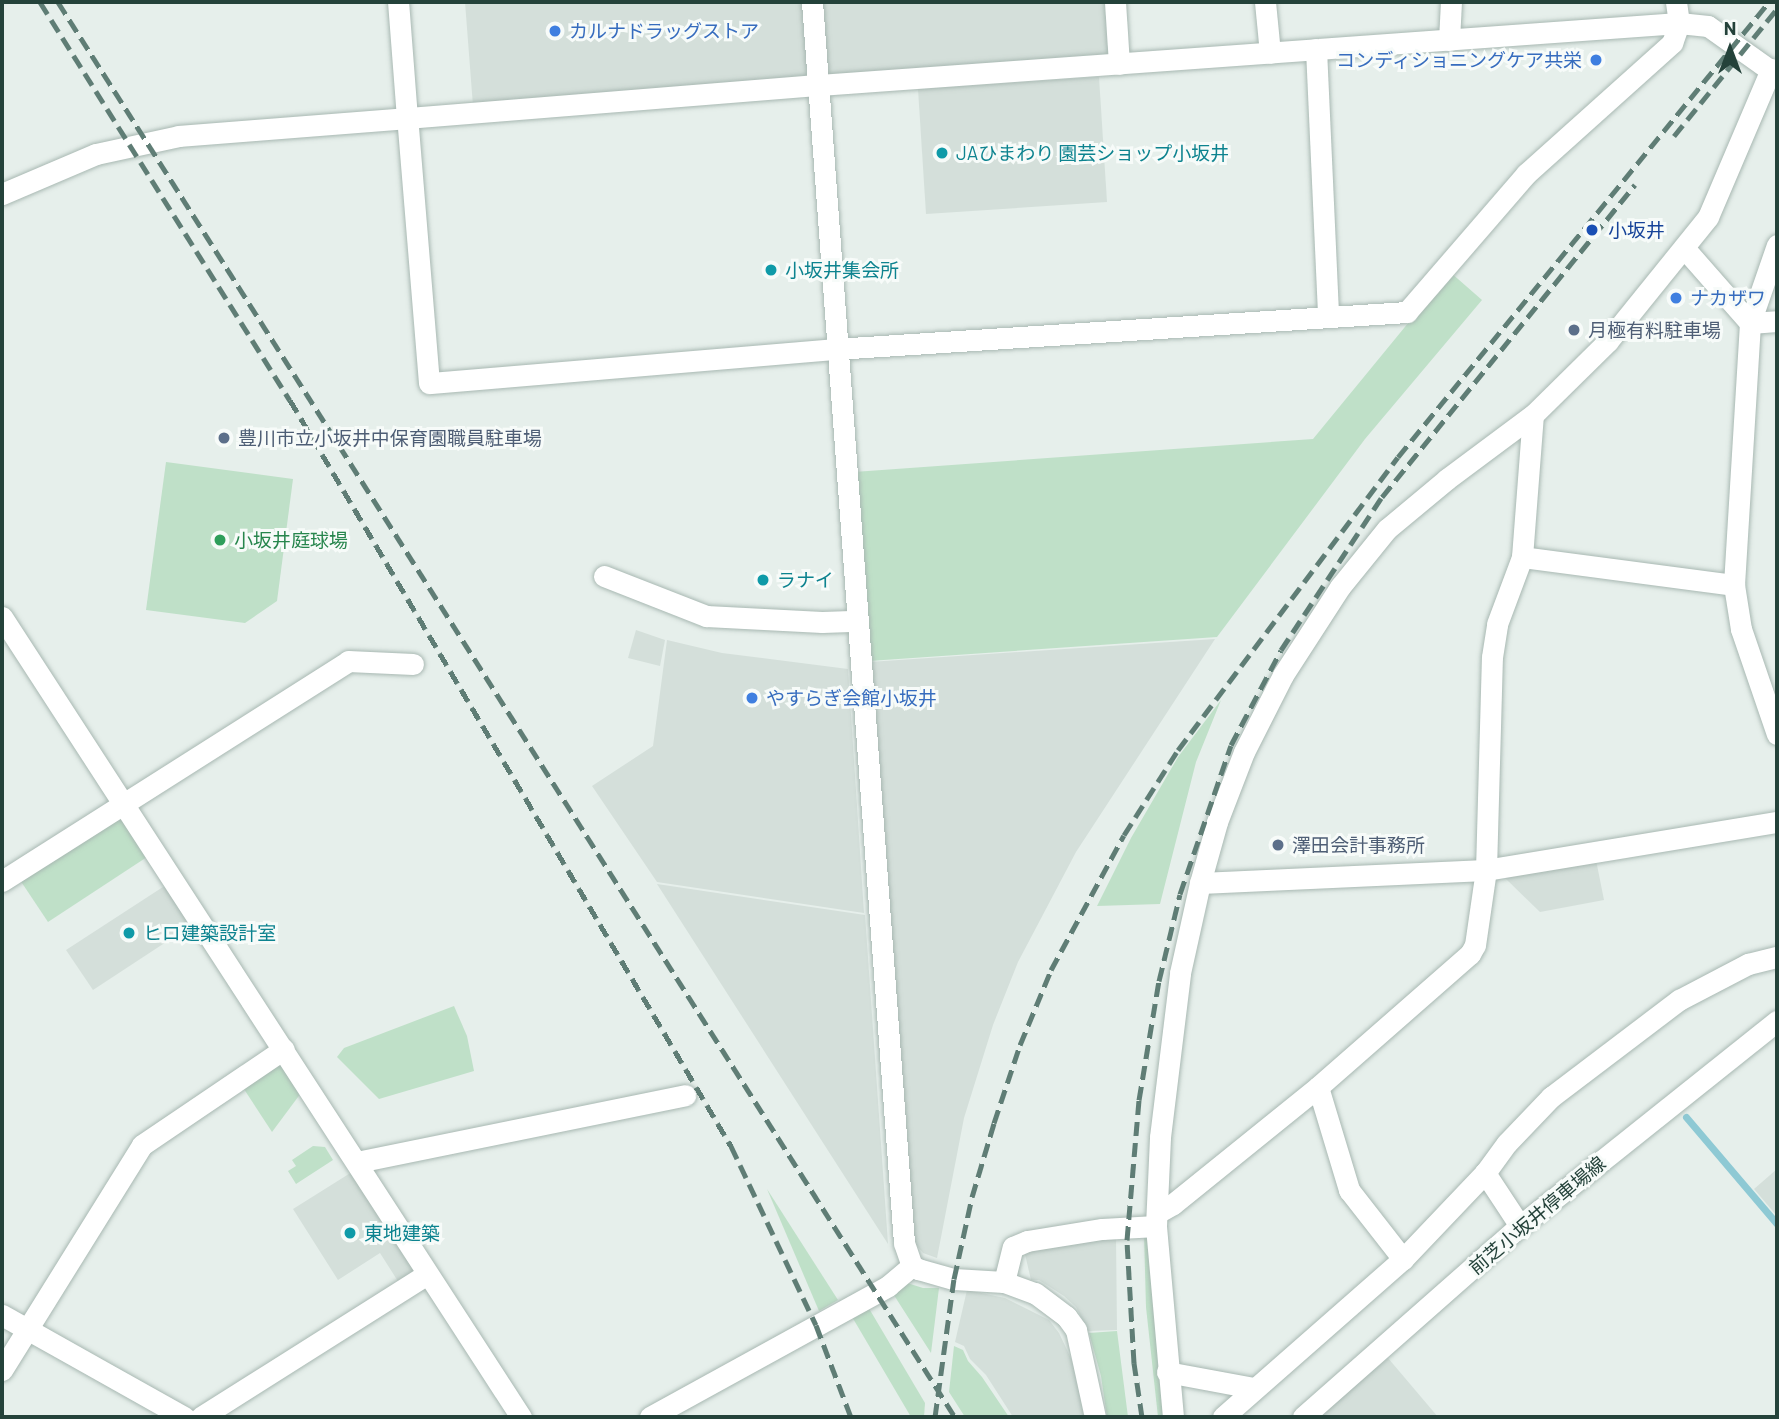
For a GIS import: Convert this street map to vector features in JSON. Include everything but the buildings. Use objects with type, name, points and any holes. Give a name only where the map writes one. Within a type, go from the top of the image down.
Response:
[{"type":"street","points":[[398,2],[429,383],[835,349],[1407,312],[1525,174],[1672,43],[1678,12]]},
{"type":"street","points":[[812,2],[835,349],[858,621],[903,1236],[912,1266]]},
{"type":"street","points":[[1115,2],[1119,64]]},
{"type":"street","points":[[1265,2],[1270,53]]},
{"type":"street","points":[[1449,40],[1451,2]]},
{"type":"street","points":[[2,194],[96,154],[146,141],[819,85],[1449,40],[1678,12],[1708,26],[1774,72],[1708,217],[1685,249],[1608,341],[1533,415],[1447,479],[1387,529],[1340,587],[1283,675],[1244,752],[1217,822],[1200,883],[1180,973],[1167,1068],[1157,1219],[1167,1372],[1173,1417]]},
{"type":"street","points":[[1316,50],[1328,317]]},
{"type":"street","points":[[1777,245],[1750,323],[1734,584],[1741,629],[1777,734]]},
{"type":"street","points":[[1685,249],[1750,323]]},
{"type":"street","points":[[1750,323],[1777,321]]},
{"type":"street","points":[[1004,1282],[1013,1247],[1027,1241],[1157,1219],[1318,1087],[1470,954],[1475,945],[1486,870],[1492,657],[1497,624],[1522,557],[1533,415]]},
{"type":"street","points":[[1522,557],[1734,584]]},
{"type":"street","points":[[604,576],[706,616],[822,622],[858,621]]},
{"type":"street","points":[[2,617],[521,1417]]},
{"type":"street","points":[[2,881],[348,661],[413,664]]},
{"type":"street","points":[[1200,883],[1486,870],[1777,822]]},
{"type":"street","points":[[1223,1417],[1403,1259],[1551,1097],[1679,1000],[1748,964],[1777,957]]},
{"type":"street","name":"前芝小坂井停車場線","points":[[1303,1417],[1520,1226],[1777,1021]]},
{"type":"street","points":[[2,1370],[142,1145],[284,1049]]},
{"type":"street","points":[[1318,1087],[1349,1190],[1403,1259]]},
{"type":"street","points":[[356,1162],[685,1095]]},
{"type":"street","points":[[1485,1172],[1520,1226]]},
{"type":"street","points":[[912,1266],[954,1279],[1004,1282],[1035,1293],[1066,1316],[1076,1330],[1095,1417]]},
{"type":"street","points":[[650,1417],[888,1286],[912,1266]]},
{"type":"street","points":[[201,1417],[427,1274]]},
{"type":"street","points":[[2,1315],[184,1417]]},
{"type":"street","points":[[1167,1372],[1253,1388]]},
{"type":"shaded area","points":[[465,2],[804,2],[810,78],[473,106]]},
{"type":"shaded area","points":[[820,2],[1106,2],[1110,50],[1103,58],[832,77],[825,71]]},
{"type":"shaded area","points":[[1099,77],[1107,202],[926,214],[918,89]]},
{"type":"shaded area","points":[[636,630],[665,640],[660,666],[628,658]]},
{"type":"shaded area","points":[[1215,639],[1076,852],[1018,962],[993,1025],[964,1118],[937,1258],[923,1253],[913,1241],[869,662]]},
{"type":"shaded area","points":[[667,640],[722,653],[848,669],[864,913],[657,882],[592,786],[653,746]]},
{"type":"shaded area","points":[[1596,860],[1604,900],[1540,912],[1504,877]]},
{"type":"shaded area","points":[[657,884],[865,915],[888,1244]]},
{"type":"shaded area","points":[[166,885],[192,925],[93,990],[66,950]]},
{"type":"shaded area","points":[[1777,1169],[1777,1216],[1754,1189]]},
{"type":"shaded area","points":[[352,1172],[418,1276],[401,1286],[380,1253],[338,1280],[293,1209]]},
{"type":"shaded area","points":[[1116,1237],[1117,1330],[1088,1331],[1076,1307],[1064,1296],[1039,1280],[1031,1280],[1024,1250]]},
{"type":"shaded area","points":[[967,1290],[1005,1298],[1049,1320],[1059,1333],[1075,1367],[1084,1417],[1013,1417],[986,1375],[970,1359],[964,1346],[955,1342]]},
{"type":"shaded area","points":[[1388,1358],[1438,1417],[1317,1417]]},
{"type":"green space","points":[[1450,272],[1482,300],[1365,439],[1217,637],[869,661],[854,472],[1313,439]]},
{"type":"green space","name":"小坂井庭球場","points":[[166,462],[293,479],[277,601],[245,623],[146,610]]},
{"type":"green space","points":[[1221,700],[1196,762],[1160,904],[1097,906],[1131,838],[1178,757]]},
{"type":"green space","points":[[118,813],[147,857],[48,922],[18,877]]},
{"type":"green space","points":[[454,1006],[467,1036],[474,1071],[379,1099],[337,1057],[344,1048]]},
{"type":"green space","points":[[279,1058],[301,1093],[272,1132],[240,1083]]},
{"type":"green space","points":[[313,1146],[325,1147],[333,1160],[296,1184],[288,1171],[296,1166],[292,1160]]},
{"type":"green space","points":[[767,1189],[838,1300],[819,1311]]},
{"type":"green space","points":[[1153,1231],[1168,1417],[1158,1417],[1146,1307],[1144,1233]]},
{"type":"green space","points":[[904,1282],[923,1288],[939,1288],[931,1353],[890,1289]]},
{"type":"green space","points":[[864,1300],[925,1403],[924,1417],[911,1417],[848,1310]]},
{"type":"green space","points":[[1117,1331],[1128,1417],[1107,1417],[1101,1376],[1089,1333]]},
{"type":"green space","points":[[954,1346],[963,1350],[968,1361],[1009,1417],[965,1417],[949,1392]]},
{"type":"waterway","points":[[1686,1117],[1777,1224]]},
{"type":"railway","points":[[40,2],[290,400],[731,1146],[816,1325],[851,1417]]},
{"type":"railway","points":[[58,2],[955,1417]]},
{"type":"railway","points":[[935,1417],[954,1279],[972,1197],[994,1123],[1020,1045],[1051,970],[1124,835],[1178,750],[1398,457],[1769,2]]},
{"type":"railway","points":[[1674,136],[1777,9]]},
{"type":"railway","points":[[1142,1417],[1134,1363],[1127,1240],[1139,1100],[1159,981],[1180,894],[1231,745],[1281,650],[1382,497],[1635,185]]},
{"type":"place","name":"カルナドラッグストア","points":[[555,31]]},
{"type":"place","name":"コンディショニングケア共栄","points":[[1596,60]]},
{"type":"place","name":"JAひまわり 園芸ショップ小坂井","points":[[942,153]]},
{"type":"place","name":"小坂井","points":[[1592,230]]},
{"type":"place","name":"小坂井集会所","points":[[771,270]]},
{"type":"place","name":"ナカザワ","points":[[1676,298]]},
{"type":"place","name":"月極有料駐車場","points":[[1574,330]]},
{"type":"place","name":"豊川市立小坂井中保育園職員駐車場","points":[[224,438]]},
{"type":"place","name":"小坂井庭球場","points":[[220,540]]},
{"type":"place","name":"ラナイ","points":[[763,580]]},
{"type":"place","name":"やすらぎ会館小坂井","points":[[752,698]]},
{"type":"place","name":"澤田会計事務所","points":[[1278,845]]},
{"type":"place","name":"ヒロ建築設計室","points":[[129,933]]},
{"type":"place","name":"東地建築","points":[[350,1233]]}]
